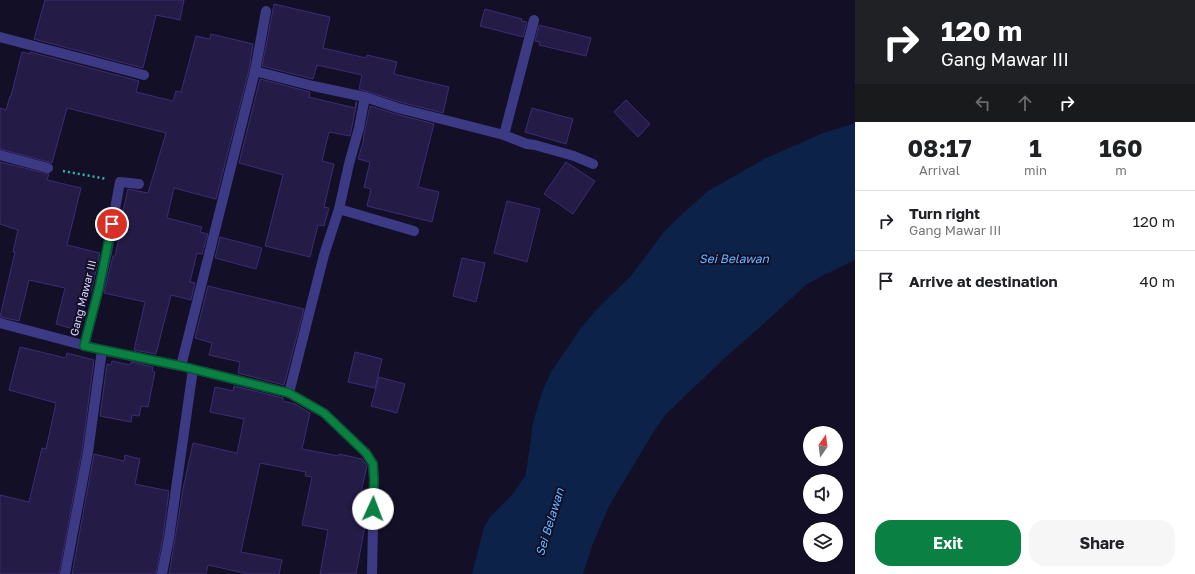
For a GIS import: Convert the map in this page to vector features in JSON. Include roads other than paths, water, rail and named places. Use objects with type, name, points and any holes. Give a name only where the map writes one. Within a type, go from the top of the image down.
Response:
[{"type":"street","points":[[181,366],[255,71],[266,11]]},
{"type":"street","points":[[504,135],[534,20]]},
{"type":"street","points":[[0,37],[144,74]]},
{"type":"street","points":[[255,71],[364,97],[398,108],[504,135],[527,144],[574,156],[593,164]]},
{"type":"street","points":[[289,393],[324,255],[338,210],[359,128],[364,97]]},
{"type":"street","points":[[0,154],[48,168]]},
{"type":"street","name":"Gang Mawar III","points":[[84,346],[105,259],[120,182],[139,184]]},
{"type":"street","points":[[338,210],[414,231]]},
{"type":"street","points":[[1,326],[84,346],[181,366],[289,393],[324,413],[366,453],[373,464],[372,574]]},
{"type":"street","points":[[66,574],[88,452],[102,350]]},
{"type":"street","points":[[162,574],[169,538],[193,369]]},
{"type":"water","name":"Sei Belawan","points":[[855,123],[855,260],[807,284],[728,355],[666,414],[654,431],[609,506],[592,546],[583,574],[472,574],[484,527],[490,517],[512,495],[525,476],[533,423],[542,392],[551,372],[581,328],[596,310],[631,276],[664,232],[708,191],[764,159],[823,133]]}]
